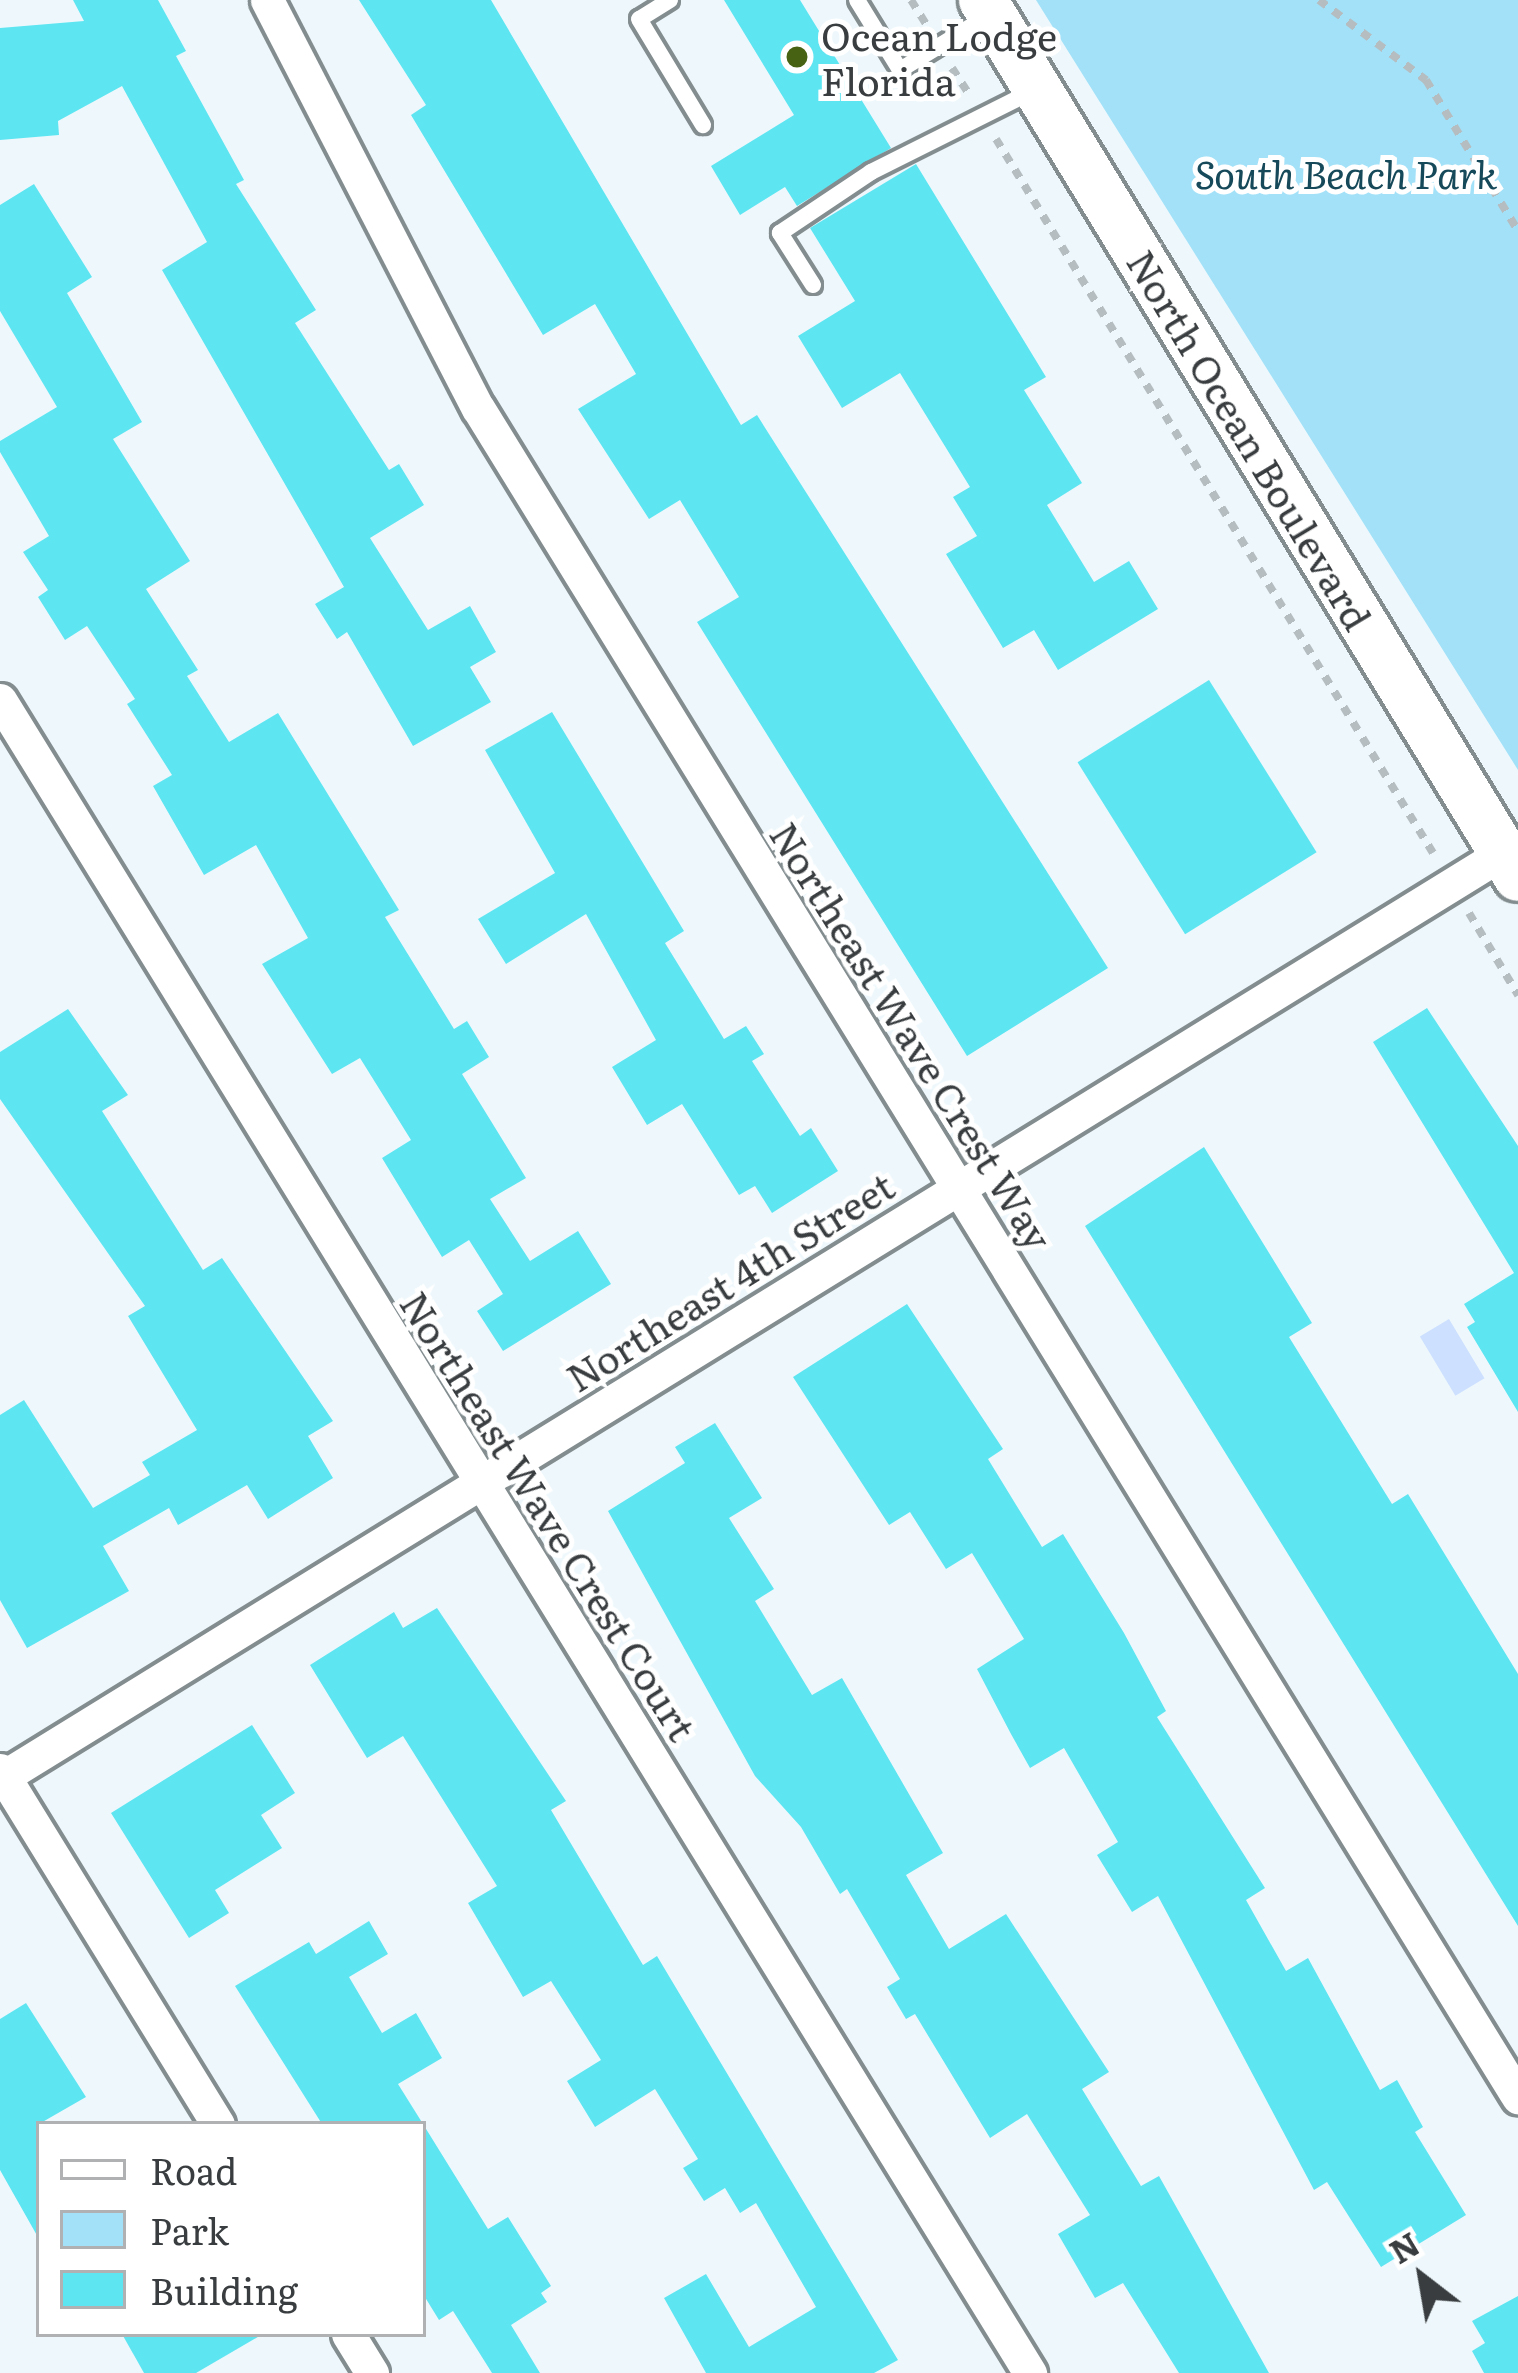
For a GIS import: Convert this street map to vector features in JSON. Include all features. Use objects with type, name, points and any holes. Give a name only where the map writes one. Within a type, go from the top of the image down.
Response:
[{"type":"main road","name":"North Ocean Boulevard","points":[[987,7],[1513,856]]},
{"type":"street","name":"Northeast Wave Crest Way","points":[[267,0],[478,408],[1518,2097]]},
{"type":"street","name":"Northeast Wave Crest Court","points":[[0,700],[1030,2373]]},
{"type":"street","name":"Northeast 4th Street","points":[[1,1775],[1452,884],[1513,856]]},
{"type":"street","points":[[1,1775],[216,2121]]},
{"type":"street","points":[[350,2337],[372,2373]]},
{"type":"lane","points":[[670,0],[639,19],[703,125]]},
{"type":"lane","points":[[857,0],[900,70],[987,7]]},
{"type":"lane","points":[[813,286],[780,233],[872,172],[1037,88]]},
{"type":"path","points":[[911,0],[1518,995]]},
{"type":"path","points":[[1319,0],[1426,80],[1518,231]]},
{"type":"green space","name":"South Beach Park","points":[[1036,0],[1518,0],[1518,770]]},
{"type":"shaded area","points":[[1449,1319],[1485,1378],[1455,1396],[1420,1337]]},
{"type":"building","points":[[73,0],[158,0],[186,51],[176,56],[244,180],[236,184],[316,310],[295,323],[389,470],[399,464],[424,505],[370,538],[428,630],[470,606],[496,652],[470,667],[491,702],[413,746],[347,632],[337,639],[315,604],[344,587],[162,270],[207,242],[122,86],[58,121],[59,135],[0,140],[0,28],[84,21]]},
{"type":"building","points":[[359,0],[491,0],[741,425],[757,415],[1108,968],[967,1056],[697,622],[739,597],[680,500],[649,519],[578,409],[636,374],[595,304],[543,335],[411,115],[426,105]]},
{"type":"building","name":"Ocean Lodge Florida","points":[[724,0],[800,0],[891,148],[797,206],[785,187],[740,215],[711,166],[794,115]]},
{"type":"building","points":[[916,164],[1046,377],[1024,390],[1082,483],[1047,505],[1094,582],[1129,561],[1158,609],[1058,670],[1034,630],[1003,648],[946,554],[977,536],[953,497],[970,487],[900,373],[842,408],[798,336],[855,301],[810,228]]},
{"type":"building","points":[[34,184],[92,277],[67,293],[142,422],[113,439],[190,561],[146,589],[198,670],[187,676],[229,742],[278,713],[399,910],[385,917],[454,1029],[467,1021],[489,1057],[462,1074],[526,1178],[490,1199],[530,1261],[578,1231],[611,1284],[503,1351],[477,1311],[503,1294],[469,1240],[442,1257],[382,1158],[411,1140],[360,1058],[332,1074],[262,964],[308,938],[256,845],[204,875],[153,786],[172,775],[127,704],[135,699],[87,626],[65,640],[38,597],[48,590],[23,552],[49,536],[0,452],[0,441],[57,407],[0,311],[0,205]]},
{"type":"building","points":[[1209,680],[1317,852],[1185,934],[1078,762]]},
{"type":"building","points":[[552,712],[684,931],[665,943],[724,1039],[746,1026],[764,1054],[752,1061],[800,1136],[811,1128],[838,1171],[772,1213],[755,1186],[739,1195],[682,1104],[647,1125],[612,1067],[656,1040],[586,914],[506,964],[478,919],[555,873],[485,750]]},
{"type":"building","points":[[1427,1008],[1518,1146],[1518,1412],[1467,1327],[1475,1322],[1464,1304],[1514,1273],[1373,1042]]},
{"type":"building","points":[[68,1009],[128,1095],[102,1111],[203,1270],[222,1258],[333,1421],[308,1436],[333,1478],[268,1519],[247,1485],[178,1525],[169,1508],[103,1546],[129,1591],[27,1648],[0,1600],[0,1415],[24,1400],[93,1508],[150,1475],[142,1462],[197,1430],[128,1316],[145,1306],[0,1099],[0,1052]]},
{"type":"building","points":[[1204,1147],[1312,1323],[1289,1337],[1392,1504],[1408,1494],[1518,1674],[1518,1926],[1085,1226]]},
{"type":"building","points":[[907,1304],[1003,1449],[988,1459],[1042,1547],[1063,1534],[1124,1633],[1166,1711],[1157,1717],[1265,1888],[1246,1900],[1286,1971],[1308,1958],[1380,2090],[1397,2080],[1423,2127],[1415,2132],[1466,2215],[1381,2267],[1327,2182],[1314,2190],[1158,1896],[1132,1912],[1097,1855],[1118,1842],[1064,1748],[1030,1768],[977,1669],[1024,1639],[972,1553],[946,1569],[910,1512],[889,1525],[793,1377]]},
{"type":"building","points":[[715,1423],[762,1498],[729,1518],[774,1589],[755,1601],[812,1695],[842,1678],[943,1853],[906,1875],[949,1949],[1006,1914],[1109,2072],[1082,2089],[1141,2186],[1159,2176],[1269,2373],[1179,2373],[1123,2283],[1095,2298],[1058,2234],[1090,2215],[1027,2114],[990,2138],[915,2014],[906,2019],[887,1987],[900,1979],[847,1889],[840,1894],[801,1827],[755,1776],[608,1511],[685,1463],[675,1447]]},
{"type":"building","points":[[437,1608],[566,1801],[551,1810],[643,1965],[657,1956],[898,2360],[874,2373],[706,2373],[664,2298],[706,2274],[749,2347],[816,2307],[756,2203],[740,2213],[725,2188],[704,2201],[683,2168],[698,2159],[655,2089],[595,2127],[567,2081],[601,2060],[551,1981],[523,1997],[468,1903],[497,1886],[403,1736],[367,1758],[310,1665],[394,1612],[403,1628]]},
{"type":"building","points":[[252,1725],[295,1793],[261,1815],[282,1848],[215,1890],[229,1913],[189,1938],[111,1813]]},
{"type":"building","points":[[369,1921],[388,1954],[349,1977],[382,2033],[416,2013],[442,2058],[398,2084],[421,2121],[320,2121],[235,1986],[309,1942],[316,1954]]},
{"type":"building","points":[[26,2003],[86,2097],[36,2121],[36,2234],[0,2170],[0,2019]]},
{"type":"building","points":[[426,2129],[488,2229],[508,2217],[551,2286],[541,2293],[547,2302],[511,2325],[540,2373],[492,2373],[453,2311],[439,2320],[426,2299]]},
{"type":"building","points":[[1518,2296],[1518,2373],[1484,2373],[1472,2351],[1485,2343],[1472,2321]]},
{"type":"building","points":[[124,2337],[258,2337],[196,2373],[144,2373]]},
{"type":"place","name":"Ocean Lodge Florida","points":[[797,57]]}]
